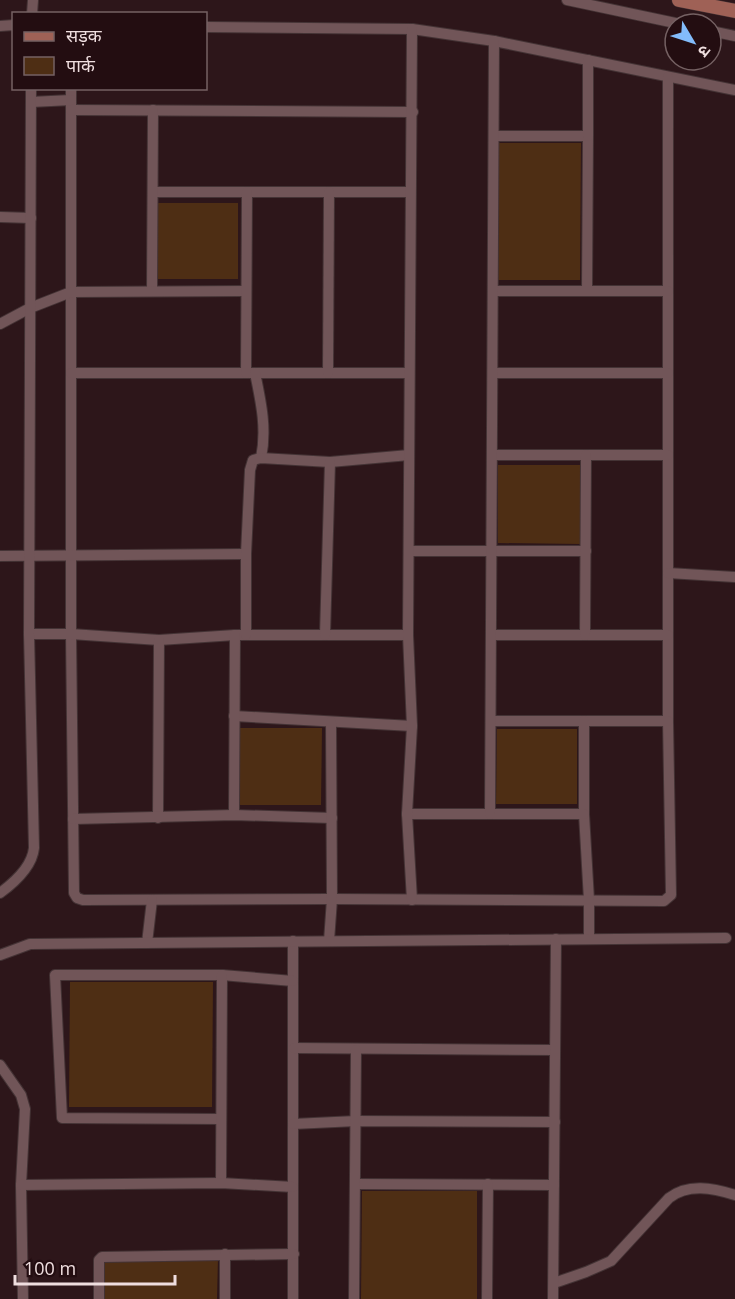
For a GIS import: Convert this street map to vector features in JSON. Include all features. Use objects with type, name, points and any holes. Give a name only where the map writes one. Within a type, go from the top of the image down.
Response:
[{"type":"main road","points":[[679,0],[735,11]]},
{"type":"street","points":[[567,0],[663,20]]},
{"type":"street","points":[[207,27],[412,29],[494,41],[735,90]]},
{"type":"street","points":[[412,29],[408,635],[412,726],[407,814],[412,900]]},
{"type":"street","points":[[490,814],[494,41]]},
{"type":"street","points":[[587,291],[588,60]]},
{"type":"street","points":[[71,90],[70,634],[74,893],[77,898],[84,900],[664,901],[671,895],[668,722],[668,77]]},
{"type":"street","points":[[0,893],[27,868],[33,858],[34,848],[28,634],[31,90]]},
{"type":"street","points":[[31,102],[153,110],[413,112]]},
{"type":"street","points":[[152,291],[153,110]]},
{"type":"street","points":[[494,136],[588,136]]},
{"type":"street","points":[[153,192],[410,192]]},
{"type":"street","points":[[247,192],[246,291],[251,373],[264,418],[264,444],[261,458]]},
{"type":"street","points":[[328,373],[329,192]]},
{"type":"street","points":[[0,218],[31,218]]},
{"type":"street","points":[[0,324],[30,308],[71,292],[246,291]]},
{"type":"street","points":[[493,291],[668,291]]},
{"type":"street","points":[[70,373],[409,373]]},
{"type":"street","points":[[493,373],[668,373]]},
{"type":"street","points":[[234,815],[234,716],[250,470],[253,460],[261,458],[330,462],[409,455]]},
{"type":"street","points":[[492,455],[668,455]]},
{"type":"street","points":[[585,635],[586,455]]},
{"type":"street","points":[[325,635],[330,462]]},
{"type":"street","points":[[409,551],[586,551]]},
{"type":"street","points":[[0,556],[246,554]]},
{"type":"street","points":[[668,573],[735,577]]},
{"type":"street","points":[[28,634],[70,634],[159,640],[240,634],[408,635]]},
{"type":"street","points":[[491,635],[668,636]]},
{"type":"street","points":[[158,818],[159,640]]},
{"type":"street","points":[[234,716],[412,726]]},
{"type":"street","points":[[585,721],[584,814],[589,939]]},
{"type":"street","points":[[329,941],[333,819],[331,722]]},
{"type":"street","points":[[491,722],[668,722]]},
{"type":"street","points":[[407,814],[584,814]]},
{"type":"street","points":[[73,819],[234,815],[333,819]]},
{"type":"street","points":[[147,943],[152,900]]},
{"type":"street","points":[[0,955],[30,944],[726,938]]},
{"type":"street","points":[[554,1299],[556,939]]},
{"type":"street","points":[[293,942],[293,1299]]},
{"type":"street","points":[[221,1119],[62,1118],[55,975],[222,975],[293,981]]},
{"type":"street","points":[[221,1183],[222,975]]},
{"type":"street","points":[[294,1048],[555,1050]]},
{"type":"street","points":[[354,1299],[356,1050]]},
{"type":"street","points":[[0,1065],[21,1095],[25,1109],[21,1185],[23,1299]]},
{"type":"street","points":[[293,1124],[555,1122]]},
{"type":"street","points":[[21,1185],[221,1183],[293,1187]]},
{"type":"street","points":[[355,1184],[554,1185]]},
{"type":"street","points":[[487,1299],[488,1184]]},
{"type":"street","points":[[554,1283],[610,1261],[676,1191],[690,1188],[709,1189],[735,1195]]},
{"type":"street","points":[[225,1254],[225,1299]]},
{"type":"street","points":[[99,1299],[99,1260],[102,1257],[294,1254]]},
{"type":"green space","points":[[498,143],[581,143],[580,280],[498,280]]},
{"type":"green space","points":[[158,203],[238,203],[238,279],[158,279]]},
{"type":"green space","points":[[498,465],[580,465],[580,544],[498,543]]},
{"type":"green space","points":[[240,728],[322,728],[321,805],[240,805]]},
{"type":"green space","points":[[497,729],[577,729],[577,804],[496,804]]},
{"type":"green space","points":[[70,982],[213,982],[212,1107],[69,1107]]},
{"type":"green space","points":[[362,1191],[477,1191],[477,1299],[361,1299]]},
{"type":"green space","points":[[99,1258],[218,1258],[217,1299],[99,1299]]}]
